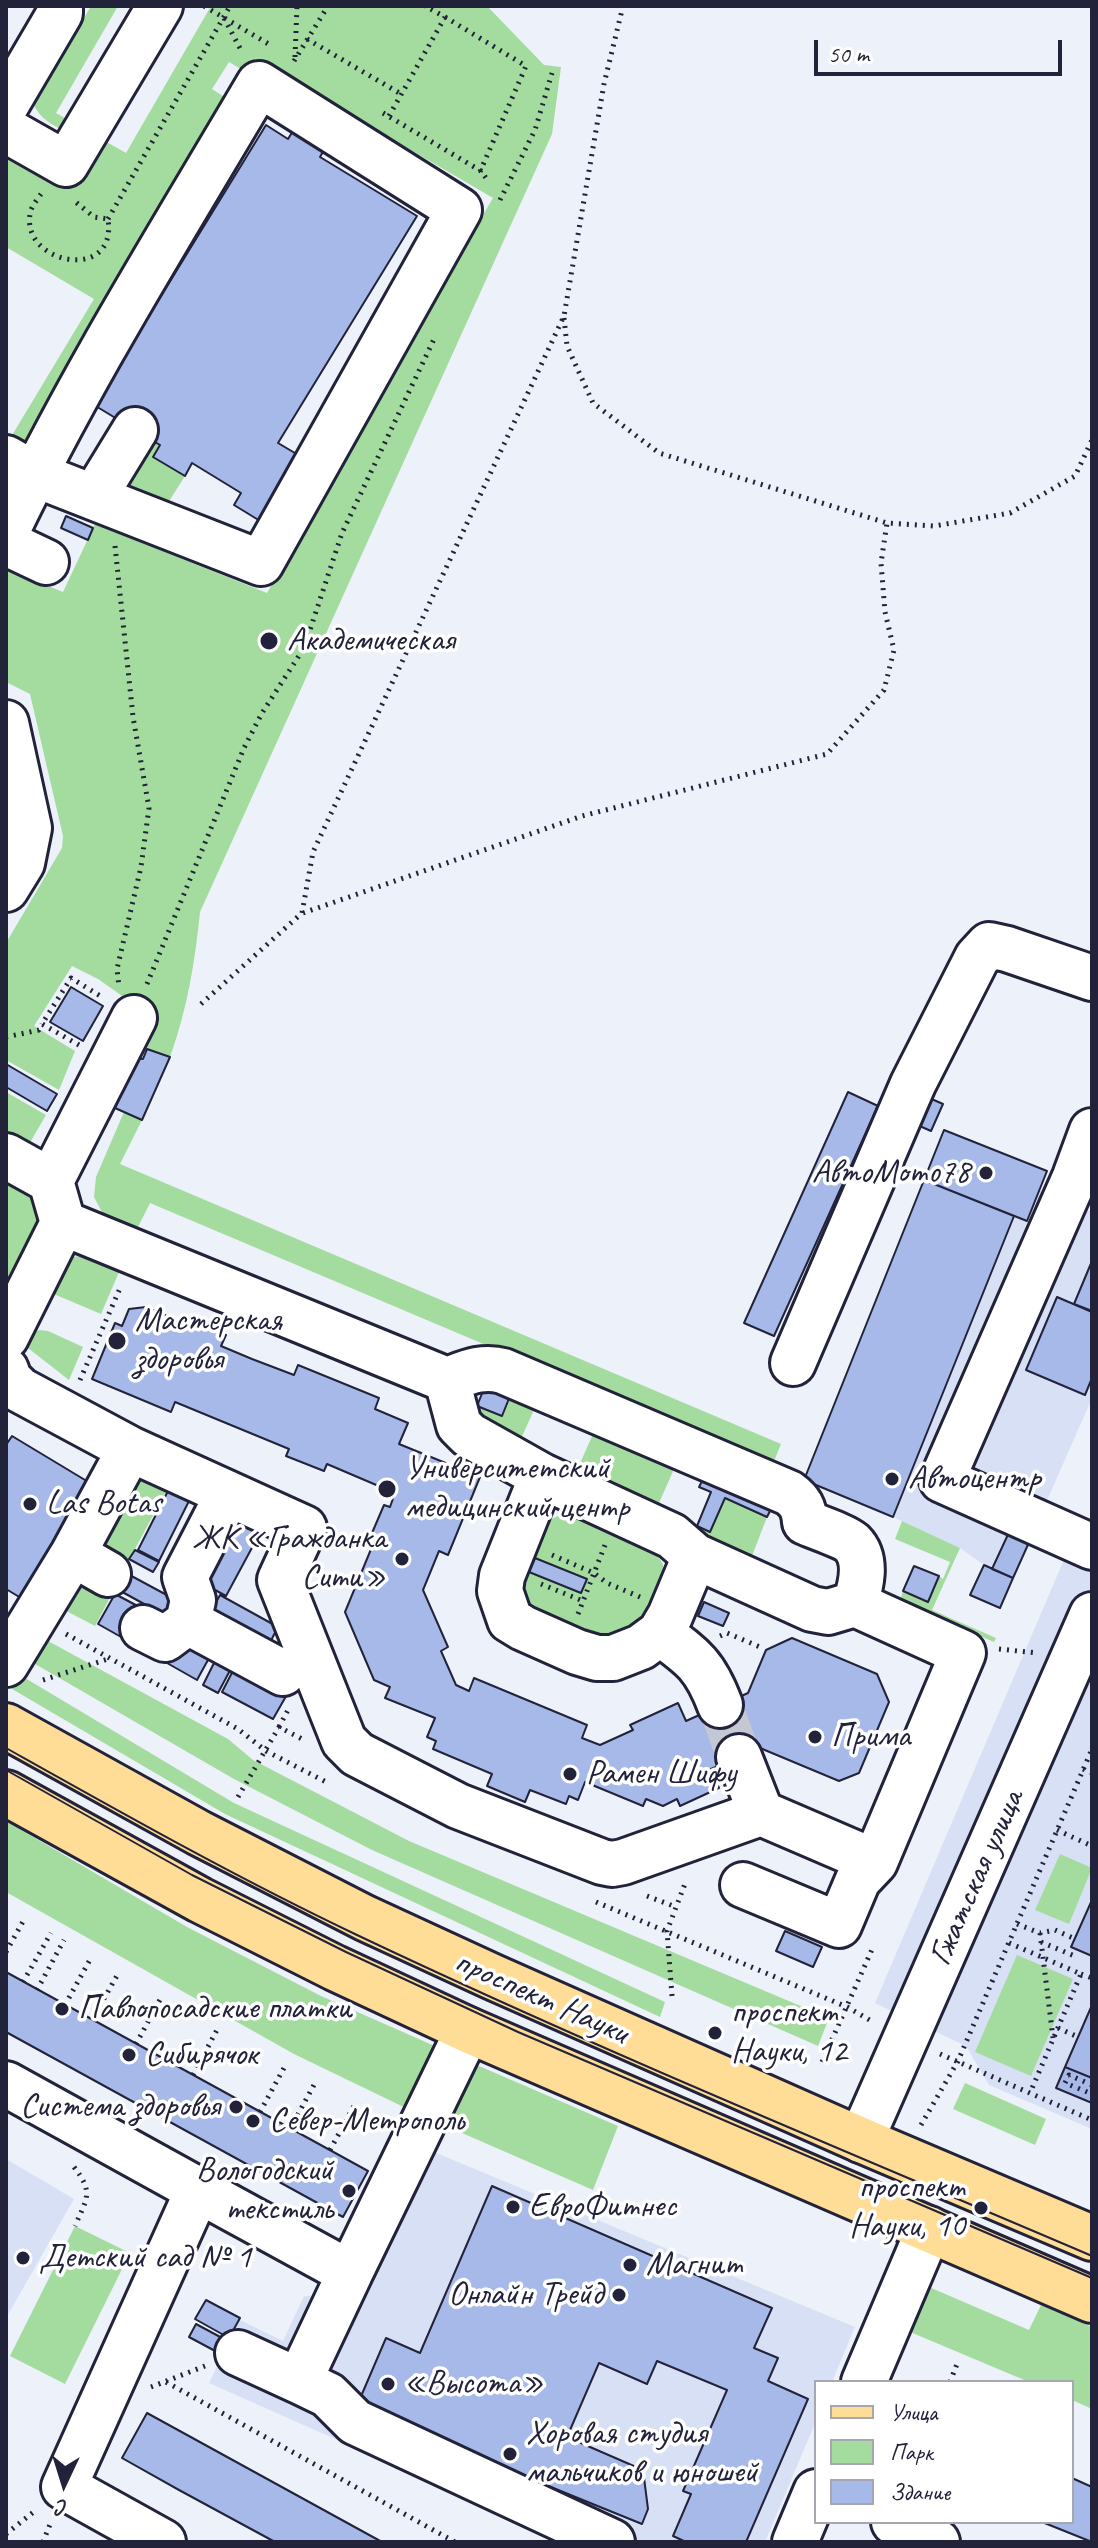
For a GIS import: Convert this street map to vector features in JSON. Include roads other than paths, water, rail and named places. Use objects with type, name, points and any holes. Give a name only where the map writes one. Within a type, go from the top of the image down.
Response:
[{"type":"main road","name":"проспект Науки","points":[[6,1726],[199,1833],[365,1918],[861,2140],[1092,2238]]},
{"type":"main road","name":"проспект Науки","points":[[6,1793],[200,1900],[335,1968],[468,2030],[1092,2300]]},
{"type":"street","points":[[6,105],[60,13],[60,6]]},
{"type":"street","points":[[6,130],[62,174],[160,6]]},
{"type":"street","points":[[6,533],[20,466],[72,404],[259,84],[285,77],[459,210],[261,563],[20,466]]},
{"type":"street","points":[[104,501],[135,430]]},
{"type":"street","points":[[6,543],[46,562]]},
{"type":"street","points":[[6,723],[29,828],[22,863],[6,889]]},
{"type":"street","points":[[793,1363],[913,1084],[977,958],[989,945],[1092,978]]},
{"type":"street","points":[[6,1337],[63,1223],[51,1181],[112,1064],[127,1014]]},
{"type":"street","points":[[1092,1131],[1075,1177],[942,1480],[1092,1547]]},
{"type":"street","points":[[6,1156],[51,1181]]},
{"type":"street","points":[[63,1223],[447,1380],[477,1369],[503,1371],[789,1493],[799,1500],[805,1522],[852,1543],[861,1562],[861,1585],[855,1604]]},
{"type":"street","points":[[6,1370],[9,1379],[20,1390],[130,1449],[304,1528],[280,1580],[344,1741],[357,1754],[458,1806],[612,1864],[761,1813],[875,1862]]},
{"type":"street","points":[[447,1380],[459,1425],[469,1435],[542,1476],[672,1536],[695,1556],[812,1609],[828,1612],[855,1604],[963,1653],[875,1862],[858,1880],[839,1925],[743,1885]]},
{"type":"street","points":[[25,1672],[90,1564],[130,1449]]},
{"type":"street","points":[[542,1476],[502,1576],[500,1591],[510,1620],[523,1628],[597,1658],[613,1658],[641,1647],[666,1622],[695,1556]]},
{"type":"street","points":[[143,1628],[165,1639],[188,1622],[193,1600],[185,1577],[228,1494]]},
{"type":"street","name":"Гжатская улица","points":[[861,2140],[1092,1615]]},
{"type":"street","points":[[188,1622],[283,1673]]},
{"type":"street","points":[[666,1622],[706,1673],[720,1705]]},
{"type":"street","points":[[739,1757],[761,1813]]},
{"type":"street","points":[[299,2381],[468,2030]]},
{"type":"street","points":[[6,2084],[350,2273]]},
{"type":"street","points":[[163,2542],[64,2487],[198,2190]]},
{"type":"street","points":[[865,2380],[929,2229]]},
{"type":"street","points":[[238,2353],[328,2395],[355,2422],[612,2542]]},
{"type":"street","points":[[795,2542],[814,2497]]},
{"type":"street","points":[[896,2524],[937,2542]]},
{"type":"tunnel","points":[[720,1705],[739,1757]]},
{"type":"tram line","points":[[6,1748],[224,1868],[448,1978],[1092,2256]]},
{"type":"tram line","points":[[6,1770],[192,1875],[346,1952],[518,2032],[1092,2278]]},
{"type":"place","name":"Академическая","points":[[269,641]]},
{"type":"place","name":"АвтоМото78","points":[[986,1173]]},
{"type":"place","name":"Мастерская здоровья","points":[[117,1341]]},
{"type":"place","name":"Автоцентр","points":[[892,1479]]},
{"type":"place","name":"Университетский медицинский центр","points":[[387,1489]]},
{"type":"place","name":"Las Botas","points":[[30,1504]]},
{"type":"place","name":"ЖК «Гражданка Сити»","points":[[402,1559]]},
{"type":"place","name":"Прима","points":[[815,1737]]},
{"type":"place","name":"Рамен Шифу","points":[[570,1774]]},
{"type":"place","name":"Павлопосадские платки","points":[[62,2009]]},
{"type":"place","name":"проспект Науки, 12","points":[[715,2033]]},
{"type":"place","name":"Сибирячок","points":[[129,2055]]},
{"type":"place","name":"Система здоровья","points":[[236,2107]]},
{"type":"place","name":"Север-Метрополь","points":[[253,2121]]},
{"type":"place","name":"Вологодский текстиль","points":[[349,2191]]},
{"type":"place","name":"ЕвроФитнес","points":[[513,2207]]},
{"type":"place","name":"проспект Науки, 10","points":[[981,2208]]},
{"type":"place","name":"Детский сад № 1","points":[[23,2258]]},
{"type":"place","name":"Магнит","points":[[630,2265]]},
{"type":"place","name":"Онлайн Трейд","points":[[619,2295]]},
{"type":"place","name":"«Высота»","points":[[388,2384]]},
{"type":"place","name":"Хоровая студия мальчиков и юношей","points":[[510,2454]]}]
